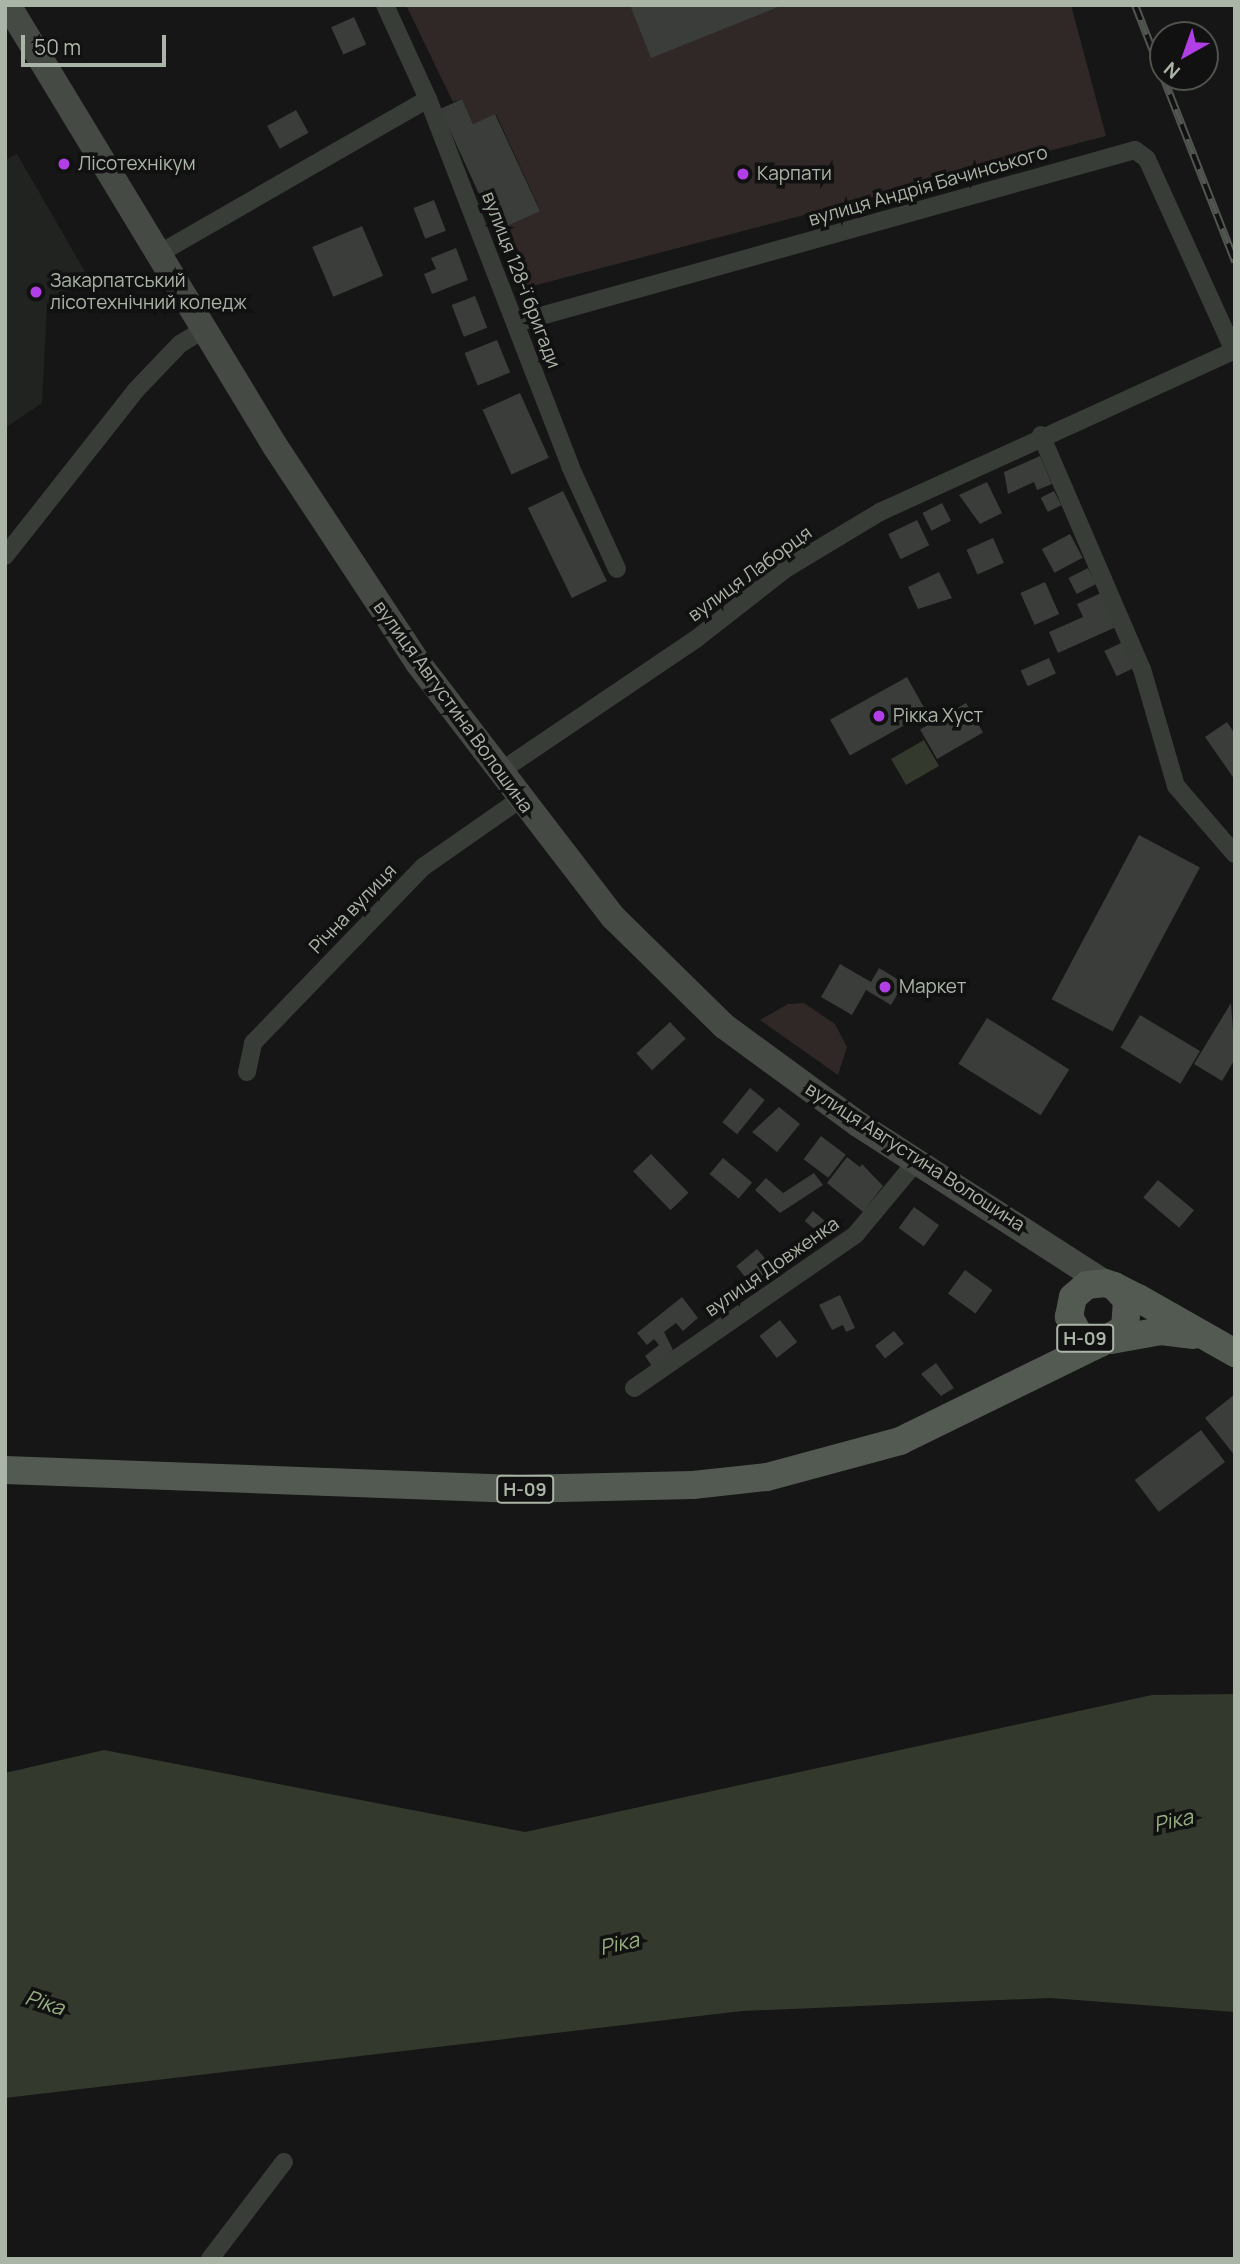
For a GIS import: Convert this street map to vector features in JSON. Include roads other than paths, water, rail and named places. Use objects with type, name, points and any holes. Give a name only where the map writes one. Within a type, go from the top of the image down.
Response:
[{"type":"main road","name":"вулиця Августина Волошина","points":[[8,5],[338,542],[498,773],[613,918],[724,1026],[916,1162],[1110,1284],[1235,1353]]},
{"type":"main road","points":[[1066,1255],[1071,1301]]},
{"type":"main road","name":"Н-09","points":[[5,1470],[519,1489],[693,1485],[778,1474],[900,1441],[1106,1342],[1125,1328],[1129,1309],[1110,1284],[1087,1285],[1071,1301],[1056,1345],[1025,1380]]},
{"type":"main road","name":"Н-09","points":[[1071,1301],[1072,1327],[1106,1342]]},
{"type":"main road","name":"вулиця Августина Волошина","points":[[1106,1342],[1161,1331],[1203,1336]]},
{"type":"street","name":"вулиця 128-ї бригади","points":[[385,5],[428,99],[570,466],[617,569]]},
{"type":"street","points":[[160,253],[428,99]]},
{"type":"street","name":"вулиця Андрія Бачинського","points":[[516,323],[1135,150],[1147,159],[1234,351]]},
{"type":"street","points":[[5,556],[136,390],[180,344],[205,329]]},
{"type":"street","name":"вулиця Лаборця","points":[[498,773],[696,639],[787,568],[880,512],[1041,435],[1234,351]]},
{"type":"street","points":[[1041,435],[1142,668],[1176,786],[1235,854]]},
{"type":"street","name":"Річна вулиця","points":[[247,1072],[253,1042],[423,867],[519,800]]},
{"type":"street","name":"вулиця Довженка","points":[[634,1388],[856,1234],[916,1162]]},
{"type":"street","points":[[210,2259],[284,2162]]},
{"type":"water","points":[[924,740],[939,766],[906,785],[891,759]]},
{"type":"water","name":"Ріка","points":[[1235,1694],[1235,2012],[1050,1998],[742,2011],[5,2098],[5,1773],[104,1750],[525,1832],[1152,1695]]},
{"type":"railway","points":[[1135,5],[1235,262]]},
{"type":"place","name":"Лісотехнікум","points":[[64,164]]},
{"type":"place","name":"Карпати","points":[[743,174]]},
{"type":"place","name":"Закарпатський лісотехнічний коледж","points":[[36,292]]},
{"type":"place","name":"Рікка Хуст","points":[[879,716]]},
{"type":"place","name":"Маркет","points":[[885,987]]}]
